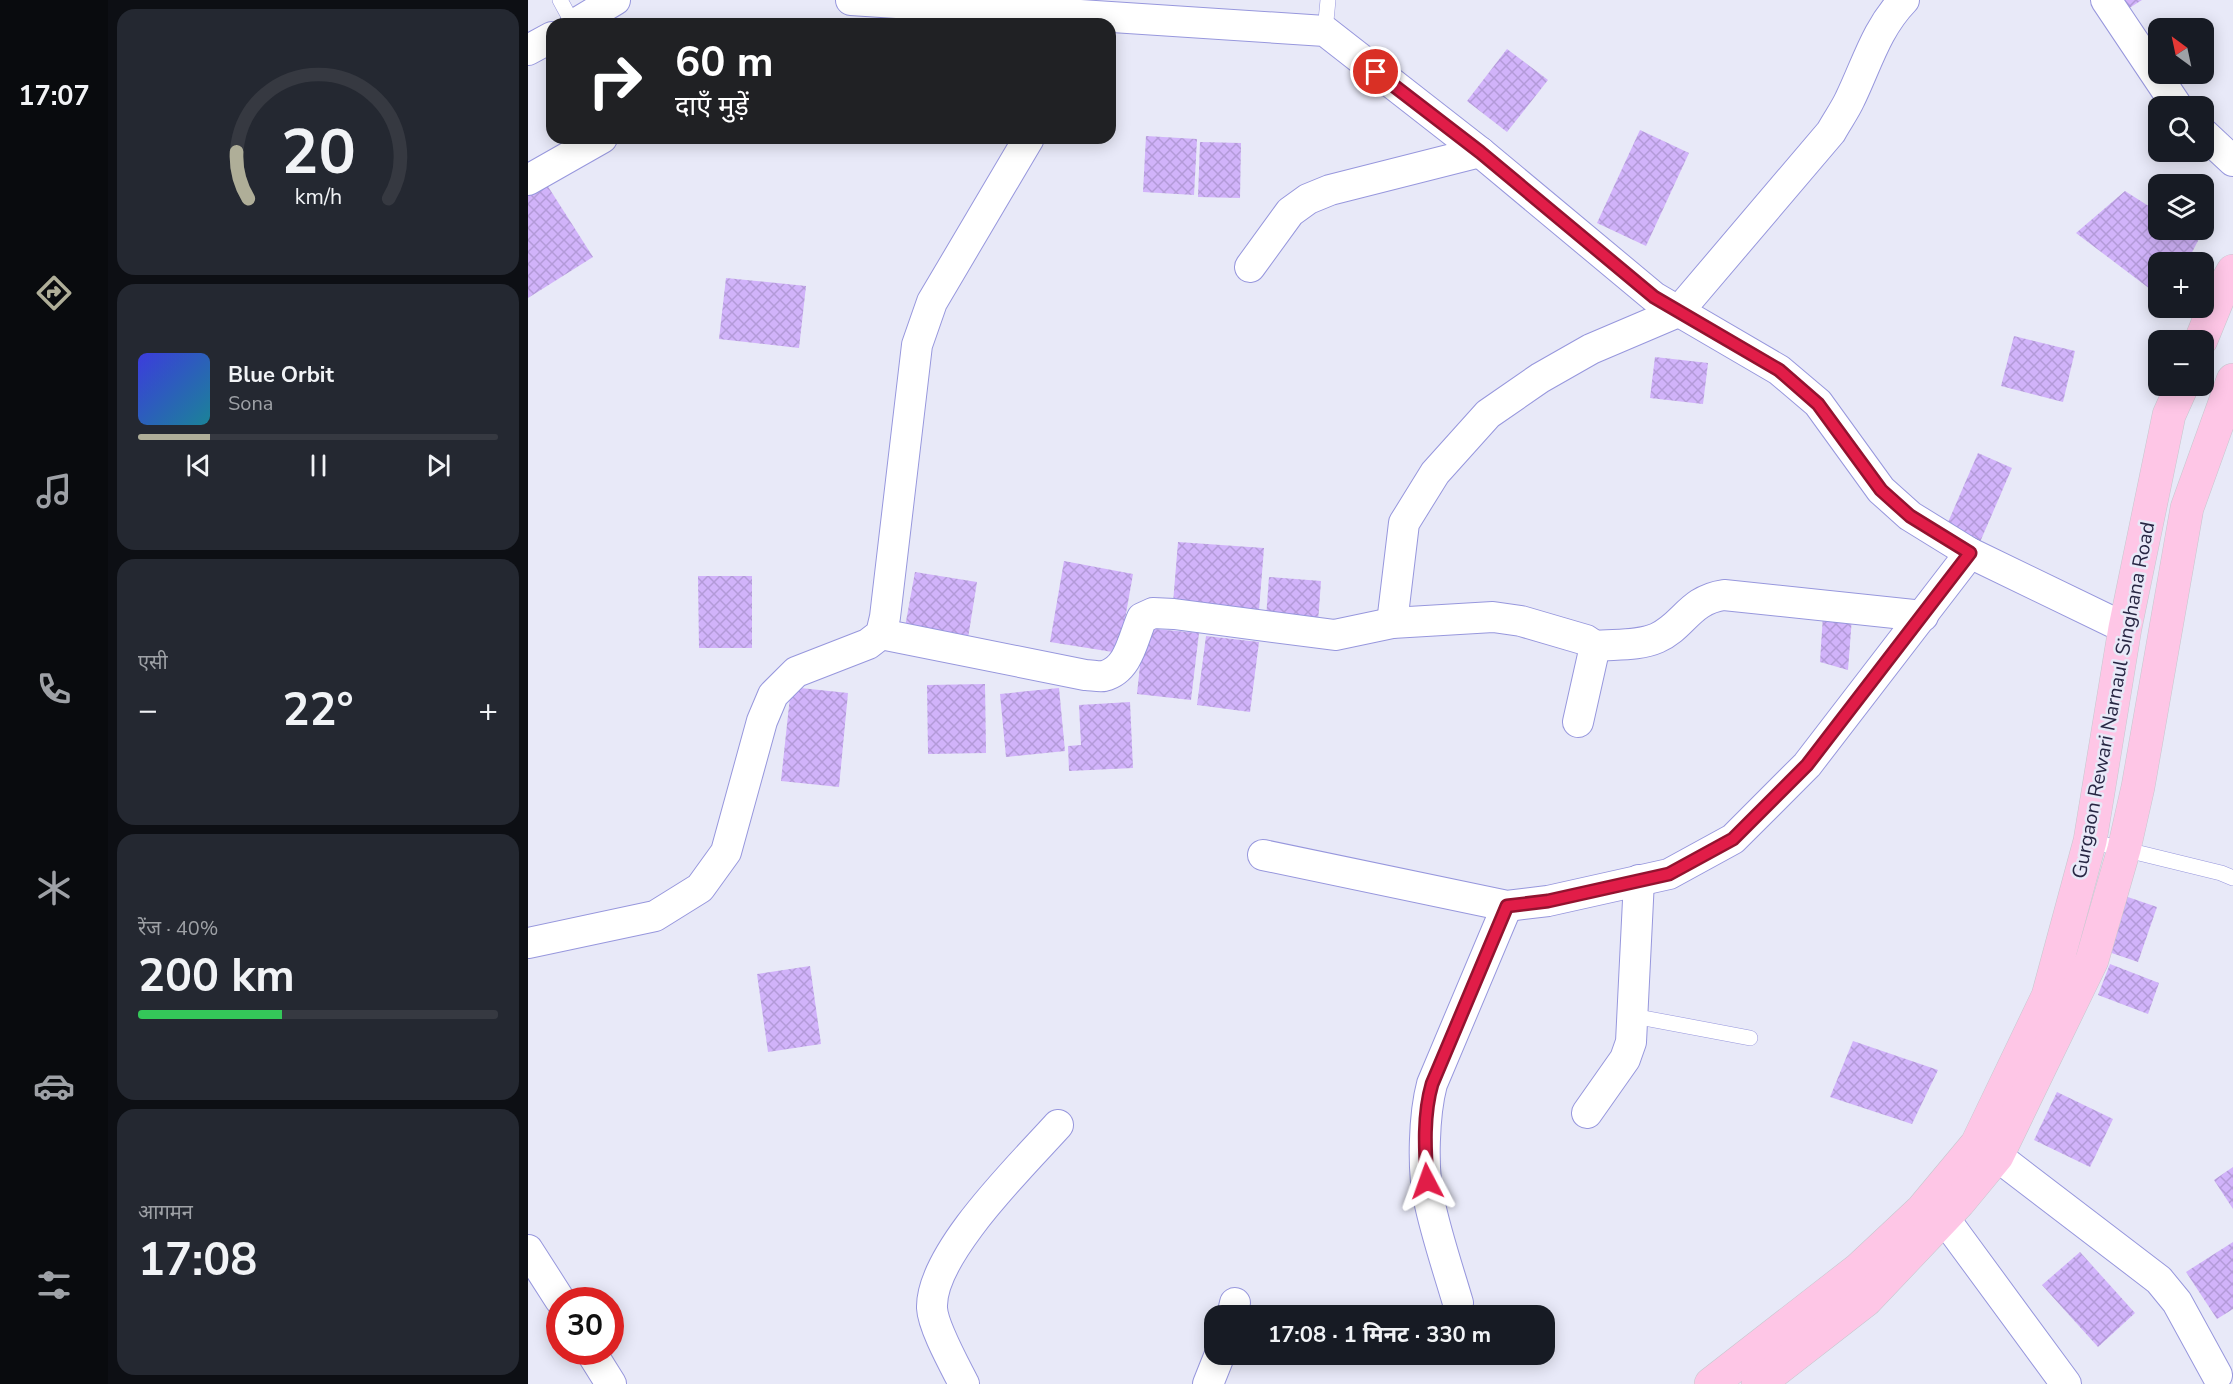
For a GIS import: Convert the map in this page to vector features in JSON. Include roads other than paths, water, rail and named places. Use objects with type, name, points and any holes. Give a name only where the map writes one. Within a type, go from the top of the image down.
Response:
[{"type":"highway","points":[[2205,330],[2219,296],[2233,272]]},
{"type":"highway","name":"Gurgaon Rewari Narnaul Singhana Road","points":[[1712,1384],[1937,1210],[1997,1155],[2092,960],[2124,849],[2138,787],[2187,507],[2233,380]]},
{"type":"highway","name":"Gurgaon Rewari Narnaul Singhana Road","points":[[1758,1384],[1866,1300],[1937,1210],[1977,1144],[2048,996],[2090,841],[2125,628],[2169,415],[2178,396]]},
{"type":"street","points":[[584,18],[615,0]]},
{"type":"street","points":[[850,0],[1071,18]]},
{"type":"street","points":[[1392,623],[1404,523],[1435,473],[1488,414],[1540,378],[1590,349],[1678,312],[1831,132],[1850,100],[1865,61],[1883,26],[1903,0]]},
{"type":"street","points":[[2106,0],[2169,96]]},
{"type":"street","points":[[1116,21],[1325,31],[1480,152],[1654,297],[1779,370],[1818,404],[1881,490],[1910,516],[1970,553],[2125,628]]},
{"type":"street","points":[[528,50],[546,40]]},
{"type":"street","points":[[2214,143],[2233,161]]},
{"type":"street","points":[[528,180],[591,144]]},
{"type":"street","points":[[528,943],[655,916],[700,888],[726,852],[762,721],[772,694],[796,672],[868,644],[881,634],[885,617],[917,345],[932,302],[1025,144]]},
{"type":"street","points":[[1251,267],[1290,212],[1308,199],[1330,190],[1480,152]]},
{"type":"street","points":[[1263,855],[1507,906],[1548,901],[1669,874],[1733,839],[1807,765],[1970,553]]},
{"type":"street","points":[[881,634],[1085,675],[1104,676],[1118,668],[1129,652],[1142,618],[1153,614],[1174,614],[1335,635],[1359,632],[1392,623],[1493,617],[1521,621],[1586,640],[1595,646],[1644,642],[1658,638],[1697,604],[1711,597],[1724,595],[1923,616]]},
{"type":"street","points":[[1578,722],[1595,646]]},
{"type":"street","points":[[1587,1113],[1625,1059],[1631,1042],[1639,880]]},
{"type":"street","points":[[1458,1303],[1428,1198],[1425,1147],[1428,1098],[1507,906]]},
{"type":"street","points":[[964,1384],[943,1341],[932,1308],[939,1272],[968,1227],[1058,1125]]},
{"type":"street","points":[[1997,1155],[2159,1280],[2177,1302],[2217,1375]]},
{"type":"street","points":[[1937,1210],[2066,1384]]},
{"type":"street","points":[[528,1250],[552,1287]]},
{"type":"street","points":[[599,1365],[611,1384]]},
{"type":"street","points":[[1208,1384],[1216,1365]]},
{"type":"lane","points":[[560,0],[570,18]]},
{"type":"lane","points":[[1325,31],[1328,0]]},
{"type":"lane","points":[[2090,841],[2221,873],[2233,878]]},
{"type":"lane","points":[[1633,1016],[1750,1038]]}]
